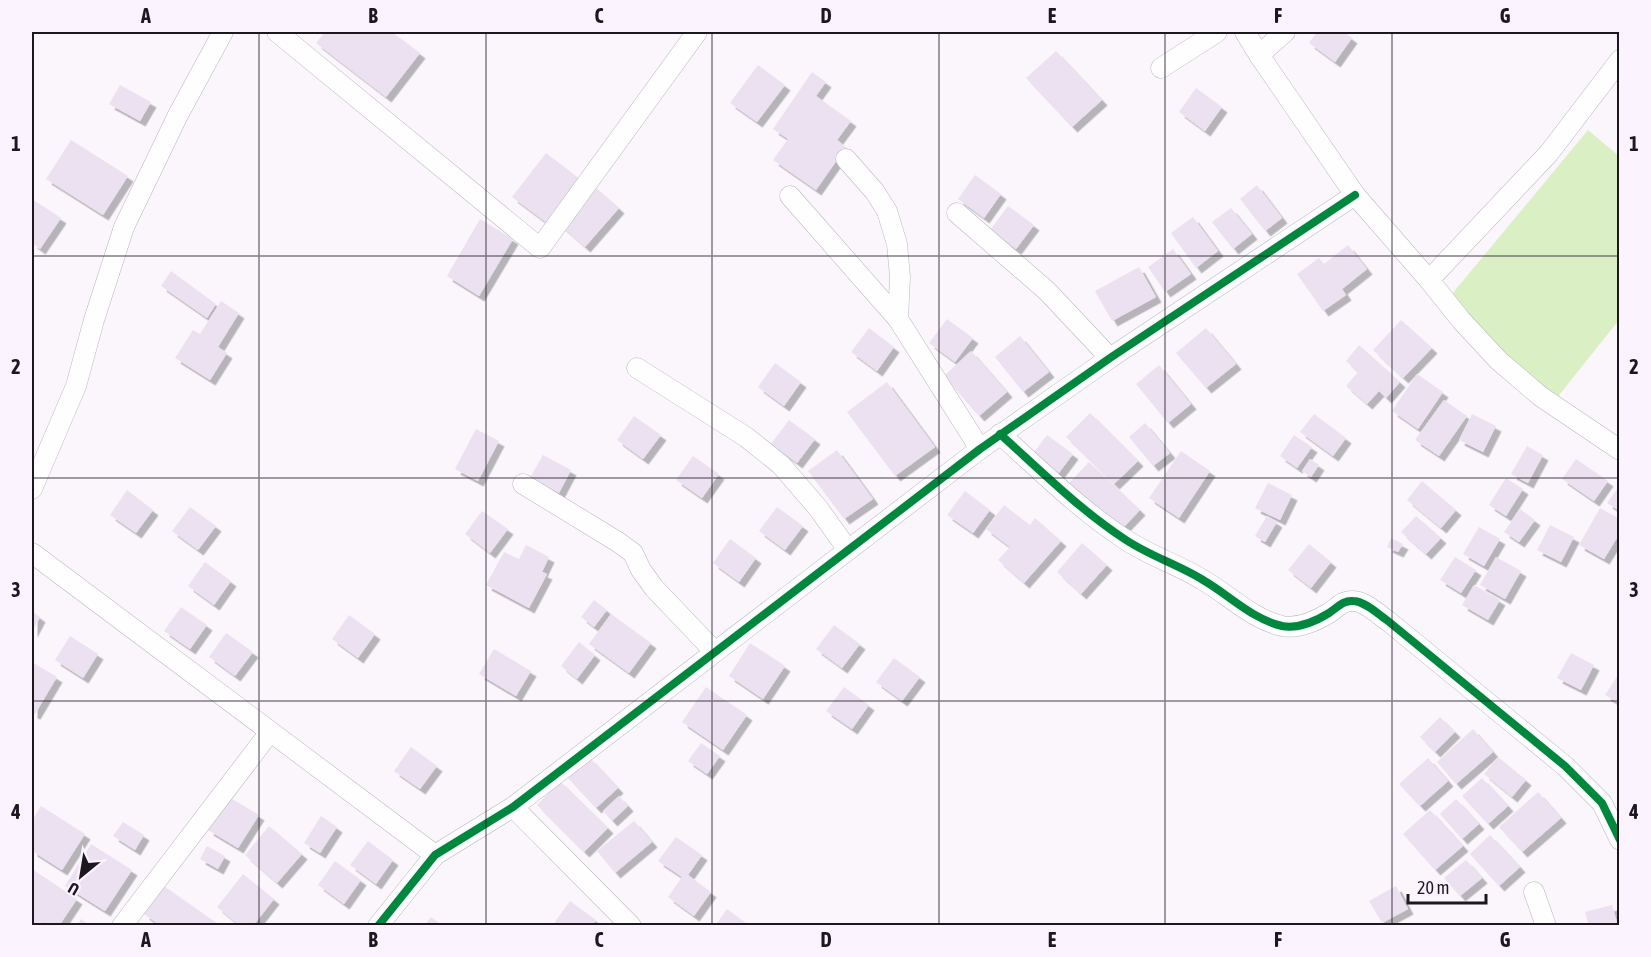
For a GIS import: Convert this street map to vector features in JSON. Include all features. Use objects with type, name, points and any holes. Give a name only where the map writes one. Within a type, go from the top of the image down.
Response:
[{"type":"street","points":[[32,489],[76,386],[123,227],[178,115],[223,32]]},
{"type":"street","points":[[277,32],[540,248],[697,32]]},
{"type":"street","points":[[1161,68],[1217,32]]},
{"type":"street","points":[[1245,32],[1355,195],[1461,320],[1498,360],[1540,396],[1620,450]]},
{"type":"street","points":[[1259,55],[1285,32]]},
{"type":"street","points":[[1429,280],[1549,153],[1620,60]]},
{"type":"street","points":[[846,159],[875,192],[887,212],[897,244],[900,277],[898,319]]},
{"type":"street","points":[[378,926],[435,855],[513,807],[1000,434],[1355,195]]},
{"type":"street","points":[[790,196],[898,319],[980,449]]},
{"type":"street","points":[[957,213],[1047,291],[1110,358]]},
{"type":"street","points":[[637,368],[746,437],[781,465],[818,508],[848,550]]},
{"type":"street","points":[[1000,434],[1074,501],[1129,542],[1206,582],[1258,617],[1282,626],[1297,627],[1328,613],[1344,602],[1354,600],[1364,605],[1388,621],[1565,766],[1602,803],[1620,840]]},
{"type":"street","points":[[523,484],[633,553],[641,570],[654,588],[715,652]]},
{"type":"street","points":[[32,553],[435,855]]},
{"type":"street","points":[[122,926],[270,732]]},
{"type":"street","points":[[513,807],[631,926]]},
{"type":"street","points":[[1534,892],[1546,926]]},
{"type":"green space","points":[[1588,130],[1619,156],[1619,320],[1556,399],[1447,300]]},
{"type":"building","points":[[325,32],[392,32],[420,53],[386,97],[316,43]]},
{"type":"building","points":[[1317,32],[1344,32],[1352,38],[1335,62],[1309,43]]},
{"type":"building","points":[[1056,51],[1102,100],[1072,127],[1026,78]]},
{"type":"building","points":[[758,65],[785,85],[757,122],[730,103]]},
{"type":"building","points":[[812,72],[826,82],[816,96],[851,121],[837,140],[846,147],[816,190],[773,160],[788,139],[773,129]]},
{"type":"building","points":[[120,85],[151,102],[140,121],[109,104]]},
{"type":"building","points":[[1196,88],[1222,107],[1205,131],[1179,112]]},
{"type":"building","points":[[71,140],[128,176],[103,215],[46,179]]},
{"type":"building","points":[[546,153],[580,179],[547,223],[512,197]]},
{"type":"building","points":[[975,175],[1001,194],[984,218],[958,199]]},
{"type":"building","points":[[593,185],[619,208],[585,247],[559,224]]},
{"type":"building","points":[[1257,185],[1282,218],[1265,231],[1240,199]]},
{"type":"building","points":[[32,199],[61,218],[40,249],[32,243]]},
{"type":"building","points":[[1008,206],[1034,225],[1016,249],[990,230]]},
{"type":"building","points":[[1231,208],[1252,234],[1233,249],[1212,222]]},
{"type":"building","points":[[1193,217],[1218,251],[1196,268],[1171,233]]},
{"type":"building","points":[[480,219],[513,239],[479,296],[447,276]]},
{"type":"building","points":[[1348,245],[1367,269],[1342,289],[1346,295],[1323,311],[1297,274],[1319,258],[1324,264]]},
{"type":"building","points":[[1173,249],[1191,274],[1165,292],[1148,267]]},
{"type":"building","points":[[1139,267],[1156,297],[1112,321],[1095,291]]},
{"type":"building","points":[[171,271],[216,304],[207,318],[161,286]]},
{"type":"building","points":[[221,301],[239,313],[218,347],[227,353],[210,380],[175,358],[193,330],[200,334]]},
{"type":"building","points":[[947,319],[973,338],[955,362],[929,343]]},
{"type":"building","points":[[1401,320],[1432,348],[1403,378],[1373,350]]},
{"type":"building","points":[[869,328],[894,347],[877,371],[851,352]]},
{"type":"building","points":[[1206,328],[1236,364],[1206,388],[1176,353]]},
{"type":"building","points":[[1020,336],[1049,372],[1023,392],[995,357]]},
{"type":"building","points":[[1359,345],[1400,382],[1386,398],[1379,391],[1367,404],[1346,386],[1358,372],[1346,361]]},
{"type":"building","points":[[971,351],[1007,392],[979,416],[944,376]]},
{"type":"building","points":[[775,363],[801,382],[784,406],[758,387]]},
{"type":"building","points":[[1159,365],[1191,404],[1168,423],[1136,384]]},
{"type":"building","points":[[1417,374],[1443,392],[1418,429],[1392,411]]},
{"type":"building","points":[[887,382],[935,447],[895,476],[847,412]]},
{"type":"building","points":[[1444,400],[1467,416],[1439,456],[1415,440]]},
{"type":"building","points":[[1090,413],[1138,461],[1114,484],[1066,437]]},
{"type":"building","points":[[1314,414],[1346,438],[1333,456],[1300,432]]},
{"type":"building","points":[[1472,414],[1496,426],[1483,452],[1459,440]]},
{"type":"building","points":[[634,416],[661,435],[643,459],[617,440]]},
{"type":"building","points":[[789,420],[815,439],[797,463],[771,444]]},
{"type":"building","points":[[1145,423],[1170,453],[1153,466],[1129,437]]},
{"type":"building","points":[[476,429],[499,441],[478,481],[455,469]]},
{"type":"building","points":[[1047,435],[1073,454],[1055,478],[1029,459]]},
{"type":"building","points":[[1294,435],[1312,447],[1297,468],[1280,456]]},
{"type":"building","points":[[1527,446],[1543,455],[1528,483],[1511,474]]},
{"type":"building","points":[[837,450],[873,499],[844,519],[808,471]]},
{"type":"building","points":[[1181,451],[1210,471],[1179,518],[1149,498]]},
{"type":"building","points":[[543,455],[571,470],[559,493],[530,478]]},
{"type":"building","points":[[693,456],[719,474],[702,498],[676,480]]},
{"type":"building","points":[[1310,459],[1319,465],[1311,477],[1302,471]]},
{"type":"building","points":[[1576,459],[1608,481],[1594,501],[1562,479]]},
{"type":"building","points":[[1089,462],[1140,510],[1118,533],[1067,485]]},
{"type":"building","points":[[1506,478],[1523,489],[1506,516],[1489,505]]},
{"type":"building","points":[[1422,481],[1456,510],[1441,528],[1407,500]]},
{"type":"building","points":[[1268,483],[1292,495],[1280,520],[1255,508]]},
{"type":"building","points":[[1617,489],[1620,491],[1620,511],[1607,503]]},
{"type":"building","points":[[127,490],[153,510],[136,533],[110,515]]},
{"type":"building","points":[[965,491],[990,510],[973,533],[947,515]]},
{"type":"building","points":[[1004,505],[1030,525],[1035,518],[1061,541],[1024,583],[998,560],[1010,547],[986,529]]},
{"type":"building","points":[[190,507],[216,526],[198,550],[172,531]]},
{"type":"building","points":[[777,507],[803,526],[785,550],[759,531]]},
{"type":"building","points":[[1600,508],[1620,519],[1620,533],[1604,559],[1579,545]]},
{"type":"building","points":[[1520,509],[1535,520],[1519,542],[1504,532]]},
{"type":"building","points":[[482,511],[508,529],[490,553],[465,534]]},
{"type":"building","points":[[1267,516],[1277,522],[1265,542],[1255,536]]},
{"type":"building","points":[[1416,516],[1441,538],[1426,554],[1401,532]]},
{"type":"building","points":[[1550,525],[1574,537],[1561,562],[1537,550]]},
{"type":"building","points":[[1479,527],[1500,539],[1484,566],[1463,554]]},
{"type":"building","points":[[1391,538],[1403,544],[1398,552],[1387,547]]},
{"type":"building","points":[[730,539],[756,558],[739,582],[713,563]]},
{"type":"building","points":[[1082,543],[1107,565],[1081,594],[1057,572]]},
{"type":"building","points":[[1309,544],[1331,562],[1311,588],[1288,570]]},
{"type":"building","points":[[526,545],[549,557],[542,572],[547,574],[529,608],[486,585],[504,552],[519,559]]},
{"type":"building","points":[[1455,557],[1476,570],[1461,593],[1440,580]]},
{"type":"building","points":[[1496,557],[1521,571],[1505,599],[1480,585]]},
{"type":"building","points":[[205,562],[231,581],[214,605],[188,586]]},
{"type":"building","points":[[1474,585],[1500,600],[1488,620],[1462,605]]},
{"type":"building","points":[[594,600],[607,610],[594,627],[581,617]]},
{"type":"building","points":[[181,607],[207,625],[190,649],[164,631]]},
{"type":"building","points":[[32,611],[40,617],[32,632]]},
{"type":"building","points":[[611,614],[651,643],[629,673],[589,644]]},
{"type":"building","points":[[349,615],[375,634],[358,658],[332,639]]},
{"type":"building","points":[[834,625],[860,644],[842,668],[816,649]]},
{"type":"building","points":[[226,633],[253,652],[235,676],[209,657]]},
{"type":"building","points":[[70,636],[98,654],[83,678],[55,660]]},
{"type":"building","points":[[579,642],[595,655],[577,679],[561,666]]},
{"type":"building","points":[[750,643],[785,666],[763,699],[729,676]]},
{"type":"building","points":[[494,649],[531,671],[516,696],[479,674]]},
{"type":"building","points":[[1571,653],[1594,665],[1581,690],[1557,678]]},
{"type":"building","points":[[894,658],[920,677],[902,701],[876,682]]},
{"type":"building","points":[[32,662],[57,677],[35,714],[32,713]]},
{"type":"building","points":[[1620,672],[1620,704],[1605,695]]},
{"type":"building","points":[[706,687],[747,715],[723,750],[682,722]]},
{"type":"building","points":[[844,687],[869,705],[852,729],[826,711]]},
{"type":"building","points":[[1440,717],[1455,732],[1435,752],[1420,737]]},
{"type":"building","points":[[1473,729],[1493,752],[1456,784],[1437,762]]},
{"type":"building","points":[[701,743],[720,756],[707,774],[688,761]]},
{"type":"building","points":[[411,747],[437,766],[420,789],[394,771]]},
{"type":"building","points":[[1498,757],[1526,780],[1512,797],[1484,774]]},
{"type":"building","points":[[590,758],[618,788],[596,808],[568,778]]},
{"type":"building","points":[[1428,758],[1448,781],[1420,806],[1399,784]]},
{"type":"building","points":[[1482,778],[1508,806],[1488,824],[1462,796]]},
{"type":"building","points":[[560,781],[608,828],[584,852],[537,805]]},
{"type":"building","points":[[1538,792],[1561,818],[1522,852],[1499,827]]},
{"type":"building","points":[[619,796],[628,806],[612,821],[603,811]]},
{"type":"building","points":[[229,797],[259,815],[238,848],[208,830]]},
{"type":"building","points":[[1456,799],[1479,824],[1462,839],[1440,814]]},
{"type":"building","points":[[41,806],[85,834],[62,870],[32,851],[32,821]]},
{"type":"building","points":[[1430,810],[1463,846],[1435,870],[1403,834]]},
{"type":"building","points":[[321,816],[337,827],[320,853],[304,843]]},
{"type":"building","points":[[634,821],[652,842],[615,873],[597,851]]},
{"type":"building","points":[[123,822],[144,835],[135,850],[113,836]]},
{"type":"building","points":[[269,826],[302,854],[277,883],[245,855]]},
{"type":"building","points":[[1490,835],[1520,867],[1499,886],[1470,854]]},
{"type":"building","points":[[676,837],[702,855],[688,875],[711,892],[694,916],[668,897],[682,877],[658,861]]},
{"type":"building","points":[[368,841],[393,860],[376,884],[350,865]]},
{"type":"building","points":[[91,844],[132,870],[105,911],[65,886]]},
{"type":"building","points":[[207,846],[225,856],[218,869],[200,859]]},
{"type":"building","points":[[1466,860],[1482,878],[1460,896],[1444,878]]},
{"type":"building","points":[[335,861],[361,880],[344,904],[318,885]]},
{"type":"building","points":[[32,869],[77,899],[59,926],[50,926],[44,922],[41,926],[32,926]]},
{"type":"building","points":[[243,874],[274,899],[253,926],[240,926],[217,907]]},
{"type":"building","points":[[164,886],[221,926],[161,926],[144,914]]},
{"type":"building","points":[[1396,886],[1408,909],[1382,923],[1369,901]]},
{"type":"building","points":[[570,901],[596,920],[592,926],[552,926]]},
{"type":"building","points":[[1612,905],[1618,926],[1589,926],[1585,912]]},
{"type":"building","points":[[727,909],[750,926],[715,926]]},
{"type":"building","points":[[431,917],[443,926],[424,926]]},
{"type":"building","points":[[81,919],[90,926],[77,926]]},
{"type":"cycle path","points":[[378,926],[435,855],[513,807],[980,449],[1110,358],[1355,195]]},
{"type":"cycle path","points":[[1000,434],[1061,490],[1109,528],[1135,546],[1203,580],[1271,623],[1288,627],[1307,624],[1349,601],[1362,603],[1372,609],[1565,766],[1602,803],[1620,840]]}]
